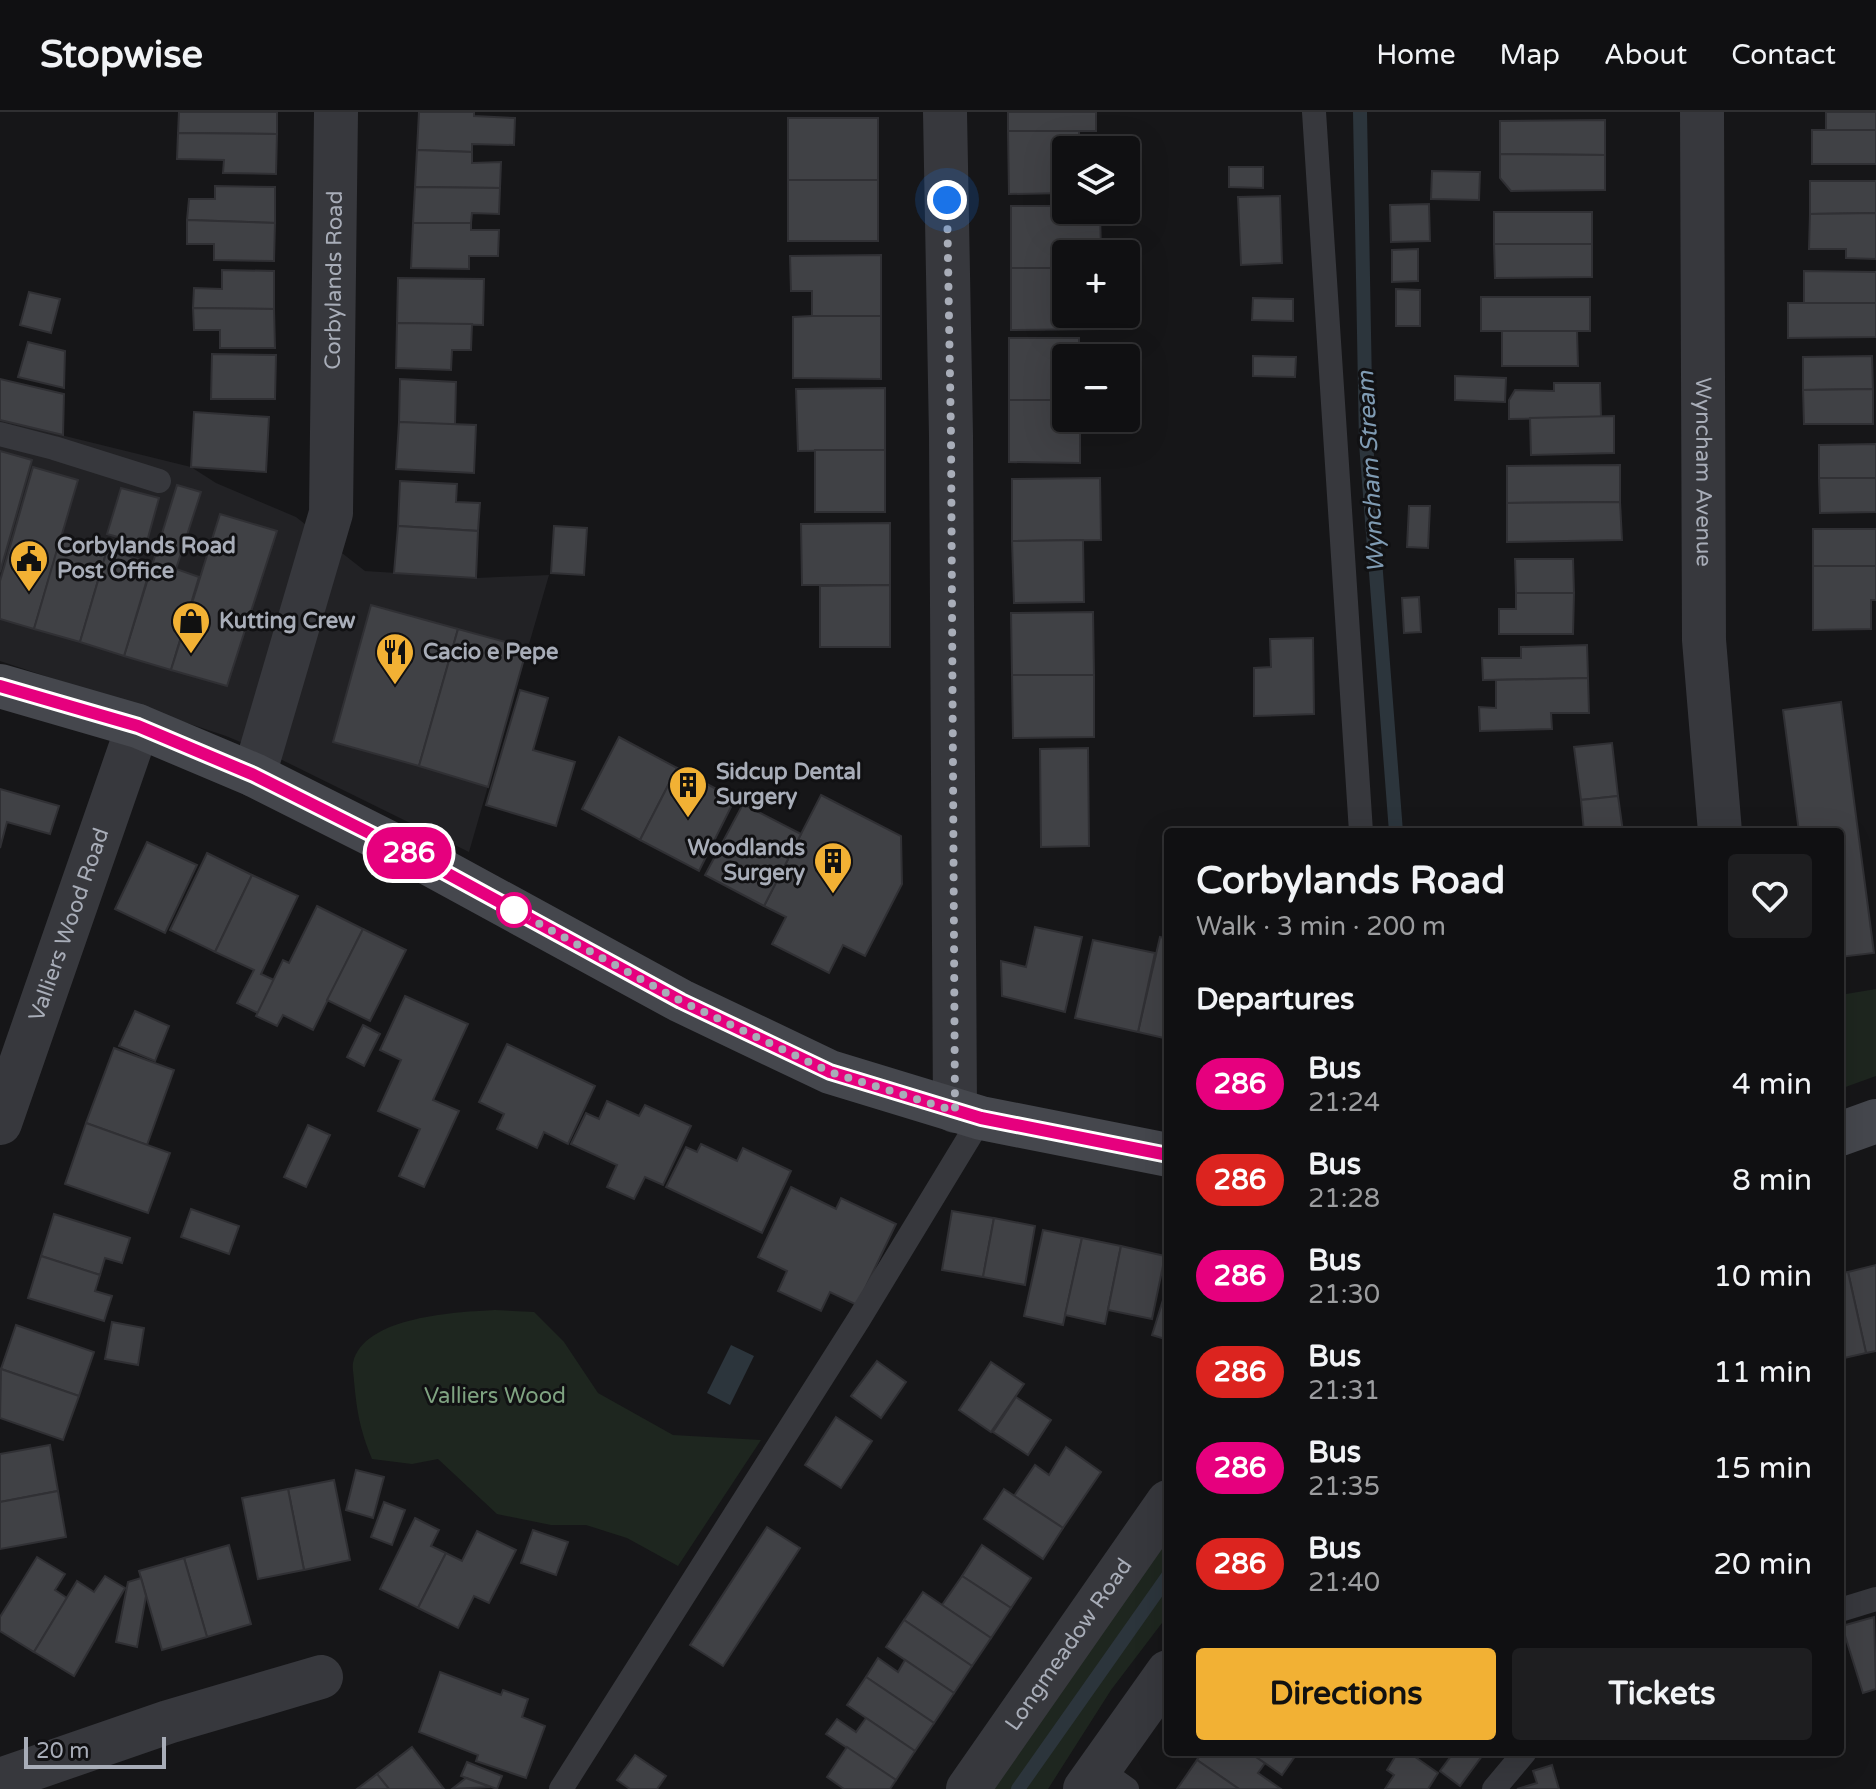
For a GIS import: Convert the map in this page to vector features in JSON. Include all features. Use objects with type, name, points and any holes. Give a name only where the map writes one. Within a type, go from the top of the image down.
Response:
[{"type":"main road","points":[[0,686],[138,726],[254,775],[417,857],[681,1001],[830,1072],[968,1115],[1164,1154]]},
{"type":"main road","points":[[1844,1133],[1876,1121]]},
{"type":"street","name":"Corbylands Road","points":[[254,775],[331,513],[336,112]]},
{"type":"street","points":[[945,112],[968,1115]]},
{"type":"street","name":"Wyncham Avenue","points":[[1702,112],[1704,640],[1720,828]]},
{"type":"street","name":"Valliers Wood Road","points":[[0,1123],[138,726]]},
{"type":"street","name":"Longmeadow Road","points":[[968,1789],[1164,1508]]},
{"type":"street","points":[[0,1780],[168,1722],[321,1677]]},
{"type":"street","points":[[1104,1782],[1164,1679]]},
{"type":"lane","points":[[1314,112],[1361,828]]},
{"type":"lane","points":[[0,434],[159,481]]},
{"type":"lane","points":[[561,1789],[859,1319],[968,1115]]},
{"type":"lane","points":[[1844,1609],[1876,1599]]},
{"type":"lane","points":[[1494,1789],[1522,1756]]},
{"type":"shaded area","points":[[0,420],[191,467],[216,483],[296,517],[365,571],[476,578],[549,575],[469,852],[276,757],[226,736],[0,661]]},
{"type":"shaded area","points":[[731,1345],[754,1356],[730,1405],[707,1393]]},
{"type":"green space","points":[[1876,989],[1876,1076],[1844,1088],[1844,994]]},
{"type":"green space","name":"Valliers Wood","points":[[495,1310],[534,1312],[564,1342],[598,1393],[673,1435],[761,1440],[678,1566],[627,1538],[586,1525],[551,1525],[497,1514],[438,1459],[412,1464],[372,1459],[362,1430],[355,1392],[353,1365],[360,1347],[374,1335],[414,1320]]},
{"type":"green space","points":[[1164,1540],[1164,1620],[1111,1690],[1048,1789],[992,1789]]},
{"type":"building","points":[[179,112],[277,112],[277,134],[178,133]]},
{"type":"building","points":[[419,112],[474,112],[474,116],[515,118],[514,145],[472,144],[472,152],[417,150]]},
{"type":"building","points":[[1008,112],[1096,112],[1096,131],[1008,131]]},
{"type":"building","points":[[1826,112],[1876,112],[1876,130],[1826,130]]},
{"type":"building","points":[[788,118],[878,118],[878,180],[788,180]]},
{"type":"building","points":[[1605,120],[1605,155],[1500,154],[1500,121]]},
{"type":"building","points":[[1812,130],[1876,130],[1876,164],[1812,164]]},
{"type":"building","points":[[1008,131],[1079,131],[1079,136],[1052,136],[1052,193],[1009,194]]},
{"type":"building","points":[[178,133],[277,134],[276,174],[223,173],[224,160],[177,159]]},
{"type":"building","points":[[417,150],[472,152],[472,163],[501,162],[500,188],[415,187]]},
{"type":"building","points":[[1500,154],[1605,155],[1605,190],[1511,191],[1500,178]]},
{"type":"building","points":[[1229,167],[1263,167],[1263,188],[1229,187]]},
{"type":"building","points":[[1432,171],[1480,172],[1479,200],[1431,199]]},
{"type":"building","points":[[788,180],[878,180],[878,241],[788,241]]},
{"type":"building","points":[[1810,181],[1876,181],[1876,213],[1810,214]]},
{"type":"building","points":[[215,186],[275,187],[275,223],[187,220],[189,199],[215,199]]},
{"type":"building","points":[[415,187],[500,188],[499,214],[472,213],[471,223],[413,223]]},
{"type":"building","points":[[1280,196],[1282,263],[1241,265],[1238,197]]},
{"type":"building","points":[[1429,204],[1430,241],[1391,242],[1390,205]]},
{"type":"building","points":[[1011,206],[1052,206],[1052,224],[1100,224],[1101,240],[1052,240],[1052,268],[1011,268]]},
{"type":"building","points":[[1494,212],[1592,212],[1592,244],[1494,244]]},
{"type":"building","points":[[1876,213],[1876,259],[1846,258],[1846,249],[1809,249],[1810,214]]},
{"type":"building","points":[[187,220],[275,223],[274,261],[214,260],[214,244],[187,244]]},
{"type":"building","points":[[413,223],[471,223],[471,230],[499,230],[498,256],[469,256],[469,269],[411,268]]},
{"type":"building","points":[[1494,244],[1592,244],[1592,277],[1495,278]]},
{"type":"building","points":[[1418,249],[1418,281],[1392,282],[1392,250]]},
{"type":"building","points":[[881,255],[881,316],[812,316],[812,291],[791,291],[790,256]]},
{"type":"building","points":[[1011,268],[1052,268],[1052,328],[1100,328],[1100,329],[1011,330]]},
{"type":"building","points":[[222,270],[274,271],[274,309],[193,308],[194,288],[222,289]]},
{"type":"building","points":[[1804,271],[1876,272],[1876,303],[1804,303]]},
{"type":"building","points":[[398,278],[484,279],[483,325],[397,323]]},
{"type":"building","points":[[1396,289],[1420,290],[1420,326],[1396,326]]},
{"type":"building","points":[[29,292],[60,299],[51,333],[20,325]]},
{"type":"building","points":[[1481,297],[1590,297],[1590,331],[1481,331]]},
{"type":"building","points":[[1253,298],[1293,299],[1293,321],[1252,320]]},
{"type":"building","points":[[1788,303],[1876,303],[1876,337],[1788,338]]},
{"type":"building","points":[[193,308],[274,309],[275,348],[220,348],[220,330],[194,330]]},
{"type":"building","points":[[881,316],[881,379],[793,378],[793,317]]},
{"type":"building","points":[[397,323],[472,324],[471,350],[452,350],[451,370],[396,368]]},
{"type":"building","points":[[1502,331],[1577,331],[1578,366],[1502,366]]},
{"type":"building","points":[[1009,338],[1079,338],[1079,344],[1052,344],[1052,400],[1009,400]]},
{"type":"building","points":[[28,342],[65,351],[64,388],[18,377]]},
{"type":"building","points":[[212,354],[276,355],[275,399],[211,399]]},
{"type":"building","points":[[1253,356],[1296,357],[1295,377],[1253,376]]},
{"type":"building","points":[[1872,356],[1873,389],[1803,390],[1803,357]]},
{"type":"building","points":[[1455,376],[1506,378],[1505,402],[1455,400]]},
{"type":"building","points":[[0,379],[64,394],[63,435],[0,420]]},
{"type":"building","points":[[400,379],[456,382],[455,425],[399,422]]},
{"type":"building","points":[[1554,383],[1600,383],[1601,417],[1509,419],[1509,400],[1515,390],[1554,391]]},
{"type":"building","points":[[885,388],[885,450],[798,451],[796,389]]},
{"type":"building","points":[[1873,389],[1873,424],[1804,424],[1803,390]]},
{"type":"building","points":[[1009,400],[1052,400],[1052,432],[1080,432],[1080,463],[1009,462]]},
{"type":"building","points":[[194,412],[269,417],[266,472],[191,467]]},
{"type":"building","points":[[1614,416],[1614,453],[1531,455],[1530,418]]},
{"type":"building","points":[[399,422],[476,425],[474,473],[396,469]]},
{"type":"building","points":[[1876,444],[1876,478],[1819,478],[1819,445]]},
{"type":"building","points":[[815,450],[885,450],[885,512],[815,512]]},
{"type":"building","points":[[0,451],[32,460],[0,572]]},
{"type":"building","points":[[1620,465],[1620,502],[1507,503],[1507,466]]},
{"type":"building","points":[[33,467],[78,480],[34,629],[0,619],[0,581]]},
{"type":"building","points":[[1100,478],[1101,540],[1012,541],[1012,479]]},
{"type":"building","points":[[1819,478],[1876,478],[1876,512],[1820,513]]},
{"type":"building","points":[[400,481],[457,484],[456,502],[480,503],[478,531],[398,526]]},
{"type":"building","points":[[177,485],[201,492],[176,569],[199,577],[171,670],[124,656]]},
{"type":"building","points":[[121,488],[159,498],[146,545],[107,534]]},
{"type":"building","points":[[1620,502],[1622,540],[1507,542],[1507,503]]},
{"type":"building","points":[[1409,506],[1430,506],[1428,548],[1407,547]]},
{"type":"building","points":[[220,514],[277,531],[227,686],[171,670]]},
{"type":"building","points":[[890,523],[890,585],[802,585],[801,524]]},
{"type":"building","points":[[398,526],[478,531],[476,578],[394,573]]},
{"type":"building","points":[[554,526],[587,528],[584,575],[551,573]]},
{"type":"building","points":[[1813,529],[1876,529],[1876,566],[1813,566]]},
{"type":"building","points":[[61,536],[107,550],[80,642],[34,629]]},
{"type":"building","points":[[1083,540],[1084,602],[1014,603],[1012,541]]},
{"type":"building","points":[[107,550],[152,563],[124,656],[80,642]]},
{"type":"building","points":[[1515,559],[1573,559],[1574,593],[1516,593]]},
{"type":"building","points":[[1813,566],[1876,566],[1876,600],[1871,600],[1871,629],[1813,630]]},
{"type":"building","points":[[890,585],[890,647],[820,647],[820,586]]},
{"type":"building","points":[[1516,593],[1574,593],[1573,634],[1499,634],[1499,609],[1516,609]]},
{"type":"building","points":[[1419,597],[1421,632],[1404,633],[1402,598]]},
{"type":"building","name":"Cacio e Pepe","points":[[371,605],[458,629],[419,766],[333,742]]},
{"type":"building","points":[[1093,612],[1094,675],[1012,675],[1011,613]]},
{"type":"building","points":[[458,629],[527,648],[488,787],[419,766]]},
{"type":"building","points":[[1313,638],[1314,714],[1254,716],[1254,668],[1271,667],[1270,639]]},
{"type":"building","points":[[1587,645],[1588,678],[1483,680],[1482,658],[1521,658],[1521,647]]},
{"type":"building","points":[[1012,675],[1094,675],[1094,737],[1013,738]]},
{"type":"building","points":[[1588,678],[1589,713],[1551,713],[1552,729],[1480,731],[1479,707],[1496,708],[1496,680]]},
{"type":"building","points":[[520,690],[548,698],[533,750],[575,762],[556,826],[486,805]]},
{"type":"building","points":[[1841,702],[1874,953],[1844,957],[1844,828],[1798,828],[1783,710]]},
{"type":"building","points":[[619,737],[677,768],[640,840],[582,809]]},
{"type":"building","points":[[1612,743],[1618,796],[1581,800],[1574,747]]},
{"type":"building","points":[[1088,748],[1089,846],[1041,847],[1040,749]]},
{"type":"building","name":"Sidcup Dental Surgery","points":[[677,768],[735,799],[699,871],[640,840]]},
{"type":"building","points":[[0,789],[59,806],[50,834],[7,822],[0,848]]},
{"type":"building","name":"Woodlands Surgery","points":[[821,795],[901,836],[902,884],[865,956],[843,945],[829,973],[772,944],[786,917],[764,906]]},
{"type":"building","points":[[1618,796],[1622,828],[1584,828],[1581,800]]},
{"type":"building","points":[[743,804],[801,834],[764,906],[705,875]]},
{"type":"building","points":[[147,842],[197,865],[165,933],[115,909]]},
{"type":"building","points":[[207,853],[252,875],[215,952],[170,930]]},
{"type":"building","points":[[252,875],[298,896],[261,974],[274,980],[258,1013],[237,1003],[254,970],[215,952]]},
{"type":"building","points":[[317,906],[363,929],[313,1030],[283,1015],[277,1026],[256,1016],[283,960],[289,963]]},
{"type":"building","points":[[1035,927],[1082,937],[1065,1012],[1002,996],[1001,961],[1026,967]]},
{"type":"building","points":[[363,929],[406,950],[370,1021],[327,1000]]},
{"type":"building","points":[[1160,937],[1164,938],[1164,1038],[1138,1032]]},
{"type":"building","points":[[1093,940],[1155,953],[1138,1032],[1075,1018]]},
{"type":"building","points":[[405,996],[468,1024],[433,1100],[459,1111],[424,1187],[399,1176],[420,1129],[378,1111],[401,1060],[380,1050]]},
{"type":"building","points":[[135,1011],[169,1026],[155,1061],[119,1046]]},
{"type":"building","points":[[363,1025],[380,1034],[364,1066],[347,1057]]},
{"type":"building","points":[[507,1044],[595,1086],[568,1144],[544,1132],[537,1148],[497,1129],[504,1114],[479,1102]]},
{"type":"building","points":[[114,1048],[174,1070],[147,1145],[86,1123]]},
{"type":"building","points":[[607,1101],[639,1116],[645,1105],[691,1126],[663,1185],[645,1177],[634,1199],[607,1187],[617,1165],[571,1144],[586,1113],[599,1119]]},
{"type":"building","points":[[86,1123],[170,1153],[148,1213],[65,1184]]},
{"type":"building","points":[[308,1125],[330,1135],[306,1187],[284,1177]]},
{"type":"building","points":[[701,1144],[737,1161],[743,1148],[791,1171],[762,1233],[666,1187],[686,1147],[697,1152]]},
{"type":"building","points":[[791,1187],[836,1209],[841,1198],[896,1224],[857,1305],[830,1292],[821,1311],[778,1291],[787,1271],[758,1257]]},
{"type":"building","points":[[191,1209],[239,1226],[229,1254],[181,1237]]},
{"type":"building","points":[[952,1211],[994,1218],[983,1277],[942,1270]]},
{"type":"building","points":[[54,1214],[130,1238],[122,1263],[105,1258],[100,1275],[41,1256]]},
{"type":"building","points":[[994,1218],[1035,1226],[1025,1285],[983,1277]]},
{"type":"building","points":[[1043,1230],[1082,1238],[1063,1325],[1024,1316]]},
{"type":"building","points":[[1082,1238],[1121,1246],[1105,1324],[1065,1315]]},
{"type":"building","points":[[1121,1246],[1164,1256],[1152,1319],[1108,1310]]},
{"type":"building","points":[[41,1256],[100,1275],[95,1291],[112,1296],[104,1321],[28,1298]]},
{"type":"building","points":[[1876,1265],[1876,1351],[1866,1353],[1848,1272]]},
{"type":"building","points":[[1844,1272],[1848,1272],[1866,1353],[1844,1358]]},
{"type":"building","points":[[1164,1297],[1164,1339],[1152,1335]]},
{"type":"building","points":[[112,1322],[144,1328],[138,1365],[105,1359]]},
{"type":"building","points":[[16,1325],[94,1352],[79,1396],[1,1369]]},
{"type":"building","points":[[877,1361],[906,1382],[881,1418],[851,1396]]},
{"type":"building","points":[[991,1362],[1024,1384],[991,1432],[959,1410]]},
{"type":"building","points":[[1,1369],[79,1396],[63,1440],[0,1418]]},
{"type":"building","points":[[1016,1397],[1051,1420],[1028,1455],[993,1432]]},
{"type":"building","points":[[836,1417],[872,1441],[841,1488],[805,1465]]},
{"type":"building","points":[[50,1445],[58,1491],[0,1502],[0,1454]]},
{"type":"building","points":[[1066,1447],[1101,1472],[1063,1528],[1014,1496],[1035,1465],[1049,1475]]},
{"type":"building","points":[[356,1470],[384,1477],[373,1518],[346,1510]]},
{"type":"building","points":[[334,1480],[350,1560],[304,1570],[288,1489]]},
{"type":"building","points":[[288,1489],[304,1570],[258,1579],[242,1498]]},
{"type":"building","points":[[1004,1489],[1063,1528],[1043,1559],[984,1519]]},
{"type":"building","points":[[58,1491],[66,1537],[0,1549],[0,1502]]},
{"type":"building","points":[[384,1502],[405,1510],[392,1545],[371,1537]]},
{"type":"building","points":[[415,1518],[439,1530],[431,1546],[446,1553],[418,1608],[380,1589]]},
{"type":"building","points":[[767,1527],[800,1548],[723,1666],[690,1645]]},
{"type":"building","points":[[533,1530],[568,1542],[556,1575],[521,1563]]},
{"type":"building","points":[[477,1531],[516,1550],[489,1603],[474,1596],[458,1628],[418,1608],[446,1553],[462,1561]]},
{"type":"building","points":[[229,1545],[251,1624],[207,1637],[184,1558]]},
{"type":"building","points":[[982,1545],[1031,1578],[1011,1608],[962,1576]]},
{"type":"building","points":[[37,1557],[65,1574],[55,1590],[67,1598],[34,1652],[0,1631],[0,1617]]},
{"type":"building","points":[[184,1558],[207,1637],[162,1650],[139,1571]]},
{"type":"building","points":[[105,1576],[125,1588],[74,1676],[34,1652],[77,1581],[94,1592]]},
{"type":"building","points":[[962,1576],[1011,1608],[991,1638],[942,1605]]},
{"type":"building","points":[[141,1578],[146,1596],[137,1647],[116,1642],[128,1582]]},
{"type":"building","points":[[923,1592],[991,1638],[972,1666],[904,1620]]},
{"type":"building","points":[[1874,1617],[1876,1689],[1863,1693],[1844,1625]]},
{"type":"building","points":[[904,1620],[972,1666],[954,1693],[886,1647]]},
{"type":"building","points":[[878,1658],[898,1672],[905,1660],[954,1693],[934,1723],[866,1677]]},
{"type":"building","points":[[440,1672],[501,1695],[503,1690],[528,1699],[522,1717],[545,1726],[526,1778],[476,1761],[478,1755],[419,1732]]},
{"type":"building","points":[[866,1677],[934,1723],[915,1751],[847,1705]]},
{"type":"building","points":[[866,1718],[915,1751],[896,1780],[826,1734],[837,1719],[856,1732]]},
{"type":"building","points":[[412,1747],[444,1789],[389,1789],[377,1774]]},
{"type":"building","points":[[847,1747],[896,1780],[890,1789],[844,1789],[827,1777]]},
{"type":"building","points":[[635,1755],[666,1776],[657,1789],[630,1789],[617,1780]]},
{"type":"building","points":[[1200,1756],[1255,1756],[1265,1763],[1258,1773],[1281,1789],[1239,1789],[1197,1760]]},
{"type":"building","points":[[1255,1756],[1295,1756],[1282,1775]]},
{"type":"building","points":[[1396,1756],[1414,1756],[1438,1773],[1428,1789],[1385,1789],[1394,1775],[1387,1770]]},
{"type":"building","points":[[1451,1756],[1482,1756],[1460,1786],[1440,1771]]},
{"type":"building","points":[[1197,1760],[1239,1789],[1177,1789]]},
{"type":"building","points":[[467,1762],[502,1776],[497,1789],[461,1776]]},
{"type":"building","points":[[1552,1765],[1559,1789],[1517,1789],[1537,1783],[1533,1771]]},
{"type":"building","points":[[377,1774],[389,1789],[357,1789]]},
{"type":"building","points":[[466,1778],[490,1787],[452,1789]]},
{"type":"waterway","name":"Wyncham Stream","points":[[1360,112],[1366,443],[1396,828]]},
{"type":"waterway","name":"Wyncham Stream","points":[[1018,1789],[1164,1582]]},
{"type":"bus line","name":"286","points":[[0,686],[138,726],[254,775],[417,857],[681,1001],[830,1072],[981,1118],[1164,1154]]},
{"type":"place","name":"Corbylands Road Post Office","points":[[29,593]]},
{"type":"place","name":"Kutting Crew","points":[[191,655]]},
{"type":"place","name":"Cacio e Pepe","points":[[395,686]]},
{"type":"place","name":"Sidcup Dental Surgery","points":[[688,819]]},
{"type":"place","name":"Woodlands Surgery","points":[[833,895]]},
{"type":"route","points":[[514,910],[681,1001],[830,1072],[955,1111],[947,200]]}]
